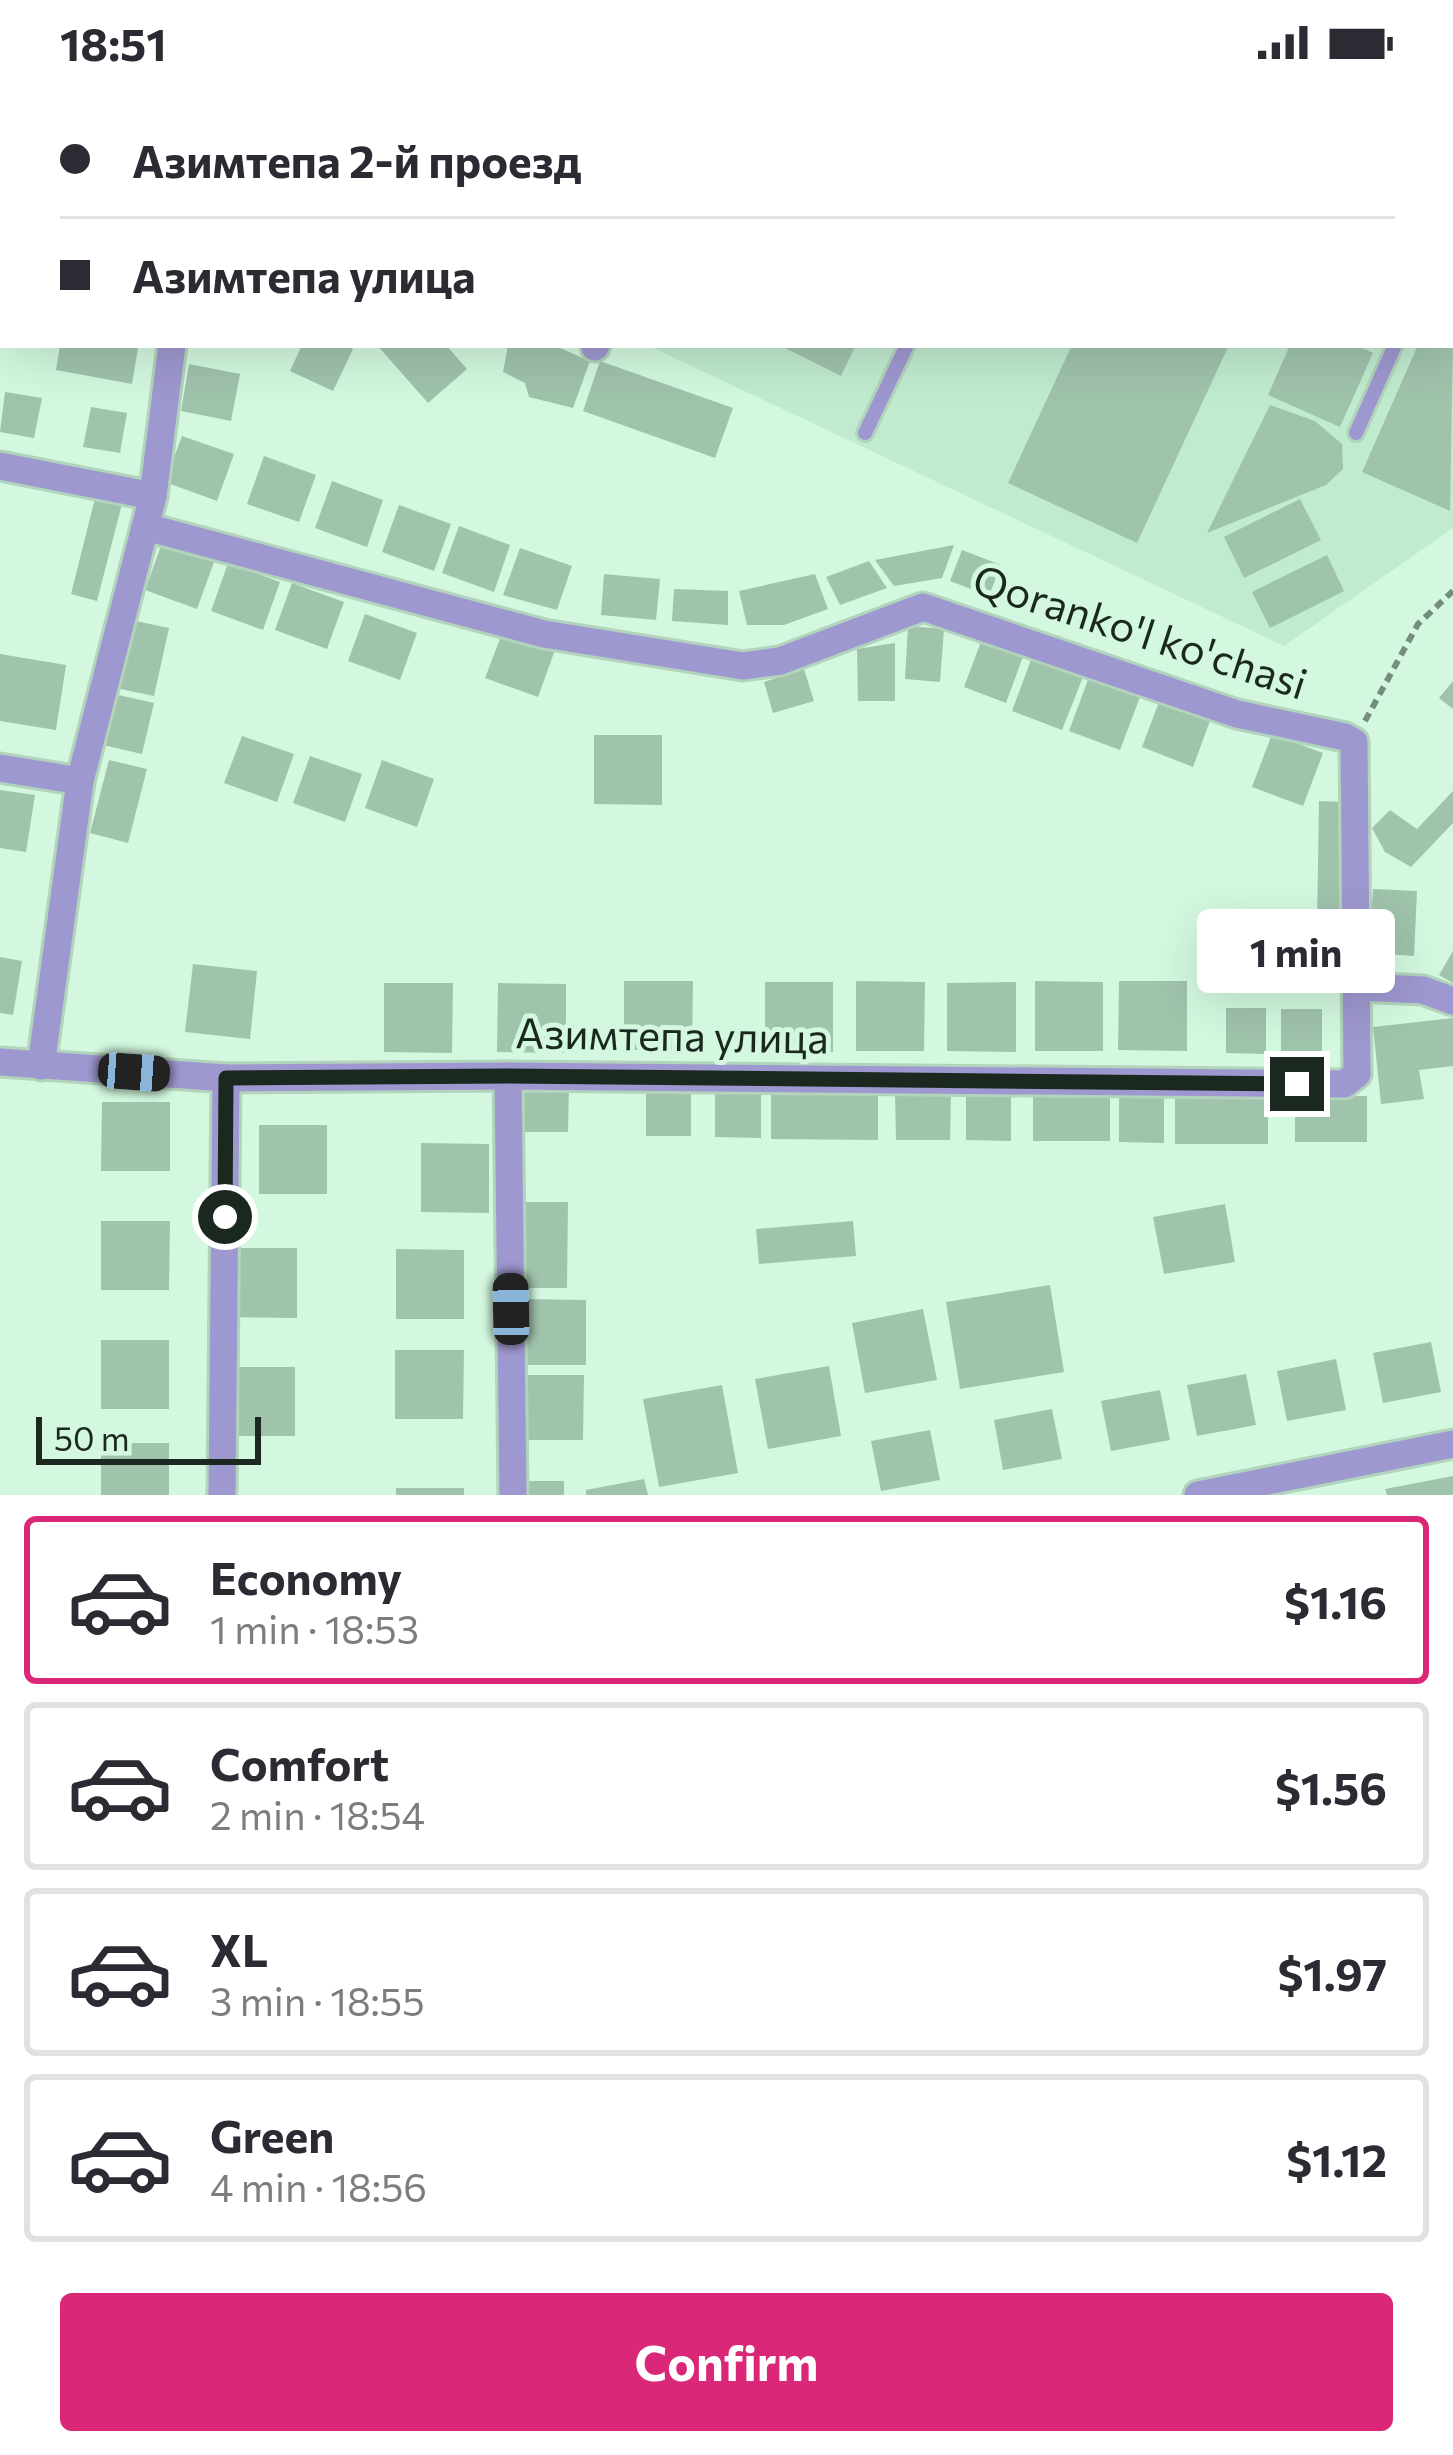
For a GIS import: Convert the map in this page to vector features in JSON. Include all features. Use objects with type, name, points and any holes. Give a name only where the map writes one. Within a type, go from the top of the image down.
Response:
[{"type":"street","points":[[41,1066],[80,781],[153,496],[172,348]]},
{"type":"street","points":[[0,466],[153,496]]},
{"type":"street","name":"Qoranko'l ko'chasi","points":[[146,527],[544,634],[742,666],[780,661],[923,607],[1237,714],[1354,742]]},
{"type":"street","points":[[1354,742],[1359,988],[1423,990],[1453,1000]]},
{"type":"street","points":[[0,768],[80,781]]},
{"type":"street","name":"Азимтепа улица","points":[[0,1062],[226,1078],[1344,1084],[1358,1074],[1359,988]]},
{"type":"street","points":[[508,1076],[513,1495]]},
{"type":"street","points":[[222,1495],[226,1078]]},
{"type":"street","points":[[1198,1495],[1453,1444]]},
{"type":"lane","points":[[865,434],[906,348]]},
{"type":"lane","points":[[1356,433],[1394,348]]},
{"type":"path","points":[[1354,742],[1418,624],[1453,592]]},
{"type":"shaded area","points":[[653,348],[1453,348],[1453,528],[1284,646]]},
{"type":"building","points":[[60,348],[138,348],[132,384],[56,370]]},
{"type":"building","points":[[301,348],[353,349],[333,391],[290,371]]},
{"type":"building","points":[[380,348],[449,348],[467,369],[428,403]]},
{"type":"building","points":[[507,348],[560,348],[590,361],[573,408],[529,397],[525,383],[503,372]]},
{"type":"building","points":[[785,348],[855,348],[841,376]]},
{"type":"building","points":[[1071,348],[1228,348],[1137,543],[1008,483]]},
{"type":"building","points":[[1289,348],[1362,348],[1373,353],[1340,427],[1268,395]]},
{"type":"building","points":[[1417,348],[1453,348],[1450,511],[1362,472]]},
{"type":"building","points":[[600,361],[733,408],[715,458],[583,411]]},
{"type":"building","points":[[189,364],[240,374],[231,421],[181,411]]},
{"type":"building","points":[[5,392],[42,398],[34,438],[0,432]]},
{"type":"building","points":[[1270,405],[1315,421],[1342,444],[1343,469],[1326,485],[1207,533]]},
{"type":"building","points":[[91,407],[127,413],[120,453],[83,447]]},
{"type":"building","points":[[182,436],[234,454],[217,501],[165,482]]},
{"type":"building","points":[[264,456],[316,475],[299,522],[247,504]]},
{"type":"building","points":[[332,481],[383,500],[367,547],[315,528]]},
{"type":"building","points":[[96,494],[123,500],[97,601],[71,594]]},
{"type":"building","points":[[1300,499],[1321,540],[1244,578],[1224,537]]},
{"type":"building","points":[[399,505],[451,524],[434,571],[382,552]]},
{"type":"building","points":[[459,526],[510,545],[494,592],[442,573]]},
{"type":"building","points":[[162,543],[214,562],[197,609],[145,590]]},
{"type":"building","points":[[954,545],[942,578],[894,586],[875,560]]},
{"type":"building","points":[[520,548],[572,566],[557,610],[503,595]]},
{"type":"building","points":[[962,550],[1001,565],[989,596],[950,581]]},
{"type":"building","points":[[1327,555],[1344,591],[1270,628],[1252,592]]},
{"type":"building","points":[[869,561],[887,588],[840,605],[826,577]]},
{"type":"building","points":[[228,563],[280,582],[263,630],[211,611]]},
{"type":"building","points":[[604,574],[660,579],[656,620],[601,615]]},
{"type":"building","points":[[815,574],[828,609],[784,625],[747,625],[739,591]]},
{"type":"building","points":[[292,583],[344,602],[327,649],[275,630]]},
{"type":"building","points":[[674,589],[728,591],[728,625],[672,621]]},
{"type":"building","points":[[365,614],[417,633],[400,680],[348,661]]},
{"type":"building","points":[[126,619],[169,628],[154,696],[111,687]]},
{"type":"building","points":[[908,626],[944,629],[940,682],[905,679]]},
{"type":"building","points":[[503,631],[555,650],[538,697],[485,678]]},
{"type":"building","points":[[982,639],[1024,654],[1006,703],[964,687]]},
{"type":"building","points":[[895,643],[895,701],[858,701],[857,649]]},
{"type":"building","points":[[0,654],[66,665],[56,730],[0,721]]},
{"type":"building","points":[[1032,657],[1083,677],[1062,730],[1012,711]]},
{"type":"building","points":[[804,669],[814,701],[773,713],[764,682]]},
{"type":"building","points":[[1089,677],[1140,697],[1120,750],[1069,731]]},
{"type":"building","points":[[1453,681],[1453,709],[1439,698]]},
{"type":"building","points":[[114,694],[154,703],[142,754],[103,745]]},
{"type":"building","points":[[1162,694],[1213,713],[1193,767],[1142,747]]},
{"type":"building","points":[[1272,734],[1323,753],[1303,806],[1252,787]]},
{"type":"building","points":[[594,735],[662,735],[662,805],[594,804]]},
{"type":"building","points":[[242,736],[294,754],[277,802],[224,783]]},
{"type":"building","points":[[310,756],[362,774],[345,822],[293,803]]},
{"type":"building","points":[[109,760],[147,769],[128,843],[90,833]]},
{"type":"building","points":[[382,760],[434,779],[417,827],[365,808]]},
{"type":"building","points":[[0,790],[35,795],[26,852],[0,848]]},
{"type":"building","points":[[1453,791],[1453,823],[1411,867],[1385,852],[1372,828],[1390,810],[1417,829]]},
{"type":"building","points":[[1319,801],[1344,802],[1342,925],[1317,925]]},
{"type":"building","points":[[1373,889],[1417,891],[1414,956],[1369,953]]},
{"type":"building","points":[[1453,951],[1453,983],[1439,975]]},
{"type":"building","points":[[0,957],[22,961],[13,1015],[0,1013]]},
{"type":"building","points":[[193,964],[257,971],[250,1039],[185,1032]]},
{"type":"building","points":[[624,981],[693,981],[692,1050],[624,1050]]},
{"type":"building","points":[[856,981],[925,982],[924,1051],[856,1051]]},
{"type":"building","points":[[1035,981],[1103,982],[1103,1051],[1035,1051]]},
{"type":"building","points":[[1119,981],[1187,981],[1187,1051],[1118,1050]]},
{"type":"building","points":[[765,982],[833,982],[833,1052],[765,1051]]},
{"type":"building","points":[[1016,982],[1016,1052],[947,1051],[947,983]]},
{"type":"building","points":[[384,983],[453,983],[452,1053],[384,1052]]},
{"type":"building","points":[[498,983],[566,984],[566,1053],[497,1052]]},
{"type":"building","points":[[1226,1008],[1266,1008],[1266,1054],[1226,1053]]},
{"type":"building","points":[[1281,1009],[1322,1009],[1322,1054],[1281,1054]]},
{"type":"building","points":[[1453,1018],[1453,1066],[1419,1070],[1424,1099],[1381,1104],[1373,1027]]},
{"type":"building","points":[[523,1086],[569,1086],[568,1132],[523,1132]]},
{"type":"building","points":[[646,1090],[691,1090],[691,1136],[646,1136]]},
{"type":"building","points":[[715,1092],[761,1092],[761,1138],[715,1137]]},
{"type":"building","points":[[771,1093],[878,1094],[878,1140],[771,1139]]},
{"type":"building","points":[[895,1094],[951,1094],[950,1140],[896,1140]]},
{"type":"building","points":[[966,1094],[1011,1095],[1011,1141],[966,1140]]},
{"type":"building","points":[[1033,1095],[1110,1095],[1110,1141],[1033,1141]]},
{"type":"building","points":[[1164,1096],[1164,1143],[1119,1142],[1119,1097]]},
{"type":"building","points":[[1295,1096],[1367,1096],[1367,1142],[1295,1142]]},
{"type":"building","points":[[1175,1097],[1268,1098],[1268,1144],[1175,1144]]},
{"type":"building","points":[[102,1102],[170,1102],[170,1171],[101,1171]]},
{"type":"building","points":[[259,1125],[327,1125],[327,1194],[259,1194]]},
{"type":"building","points":[[421,1143],[489,1144],[489,1213],[421,1212]]},
{"type":"building","points":[[522,1202],[568,1202],[567,1288],[522,1288]]},
{"type":"building","points":[[1225,1204],[1235,1262],[1164,1274],[1153,1217]]},
{"type":"building","points":[[101,1221],[170,1221],[169,1290],[101,1290]]},
{"type":"building","points":[[853,1221],[856,1256],[759,1264],[756,1229]]},
{"type":"building","points":[[229,1248],[297,1248],[297,1318],[228,1317]]},
{"type":"building","points":[[396,1249],[464,1250],[464,1319],[396,1319]]},
{"type":"building","points":[[1050,1285],[1064,1372],[960,1389],[946,1302]]},
{"type":"building","points":[[523,1299],[586,1300],[586,1365],[523,1365]]},
{"type":"building","points":[[923,1309],[937,1380],[865,1393],[852,1323]]},
{"type":"building","points":[[101,1340],[169,1340],[169,1409],[101,1409]]},
{"type":"building","points":[[1431,1342],[1441,1392],[1383,1403],[1373,1353]]},
{"type":"building","points":[[395,1350],[464,1350],[463,1419],[395,1419]]},
{"type":"building","points":[[1336,1359],[1346,1410],[1287,1421],[1277,1371]]},
{"type":"building","points":[[829,1366],[841,1436],[768,1449],[755,1379]]},
{"type":"building","points":[[227,1367],[295,1367],[295,1436],[227,1436]]},
{"type":"building","points":[[1246,1374],[1256,1425],[1197,1436],[1187,1385]]},
{"type":"building","points":[[523,1375],[584,1375],[583,1440],[523,1440]]},
{"type":"building","points":[[722,1385],[738,1473],[659,1487],[643,1399]]},
{"type":"building","points":[[1160,1390],[1170,1440],[1111,1451],[1101,1401]]},
{"type":"building","points":[[1052,1409],[1062,1459],[1003,1470],[994,1420]]},
{"type":"building","points":[[930,1430],[940,1480],[881,1491],[871,1441]]},
{"type":"building","points":[[101,1443],[169,1443],[169,1495],[101,1495]]},
{"type":"building","points":[[1453,1476],[1453,1495],[1387,1495],[1385,1489]]},
{"type":"building","points":[[644,1479],[648,1495],[586,1495],[586,1490]]},
{"type":"building","points":[[519,1481],[564,1481],[564,1495],[519,1495]]},
{"type":"building","points":[[396,1488],[464,1488],[464,1495],[396,1495]]},
{"type":"route","points":[[225,1217],[226,1078],[1297,1084]]}]
